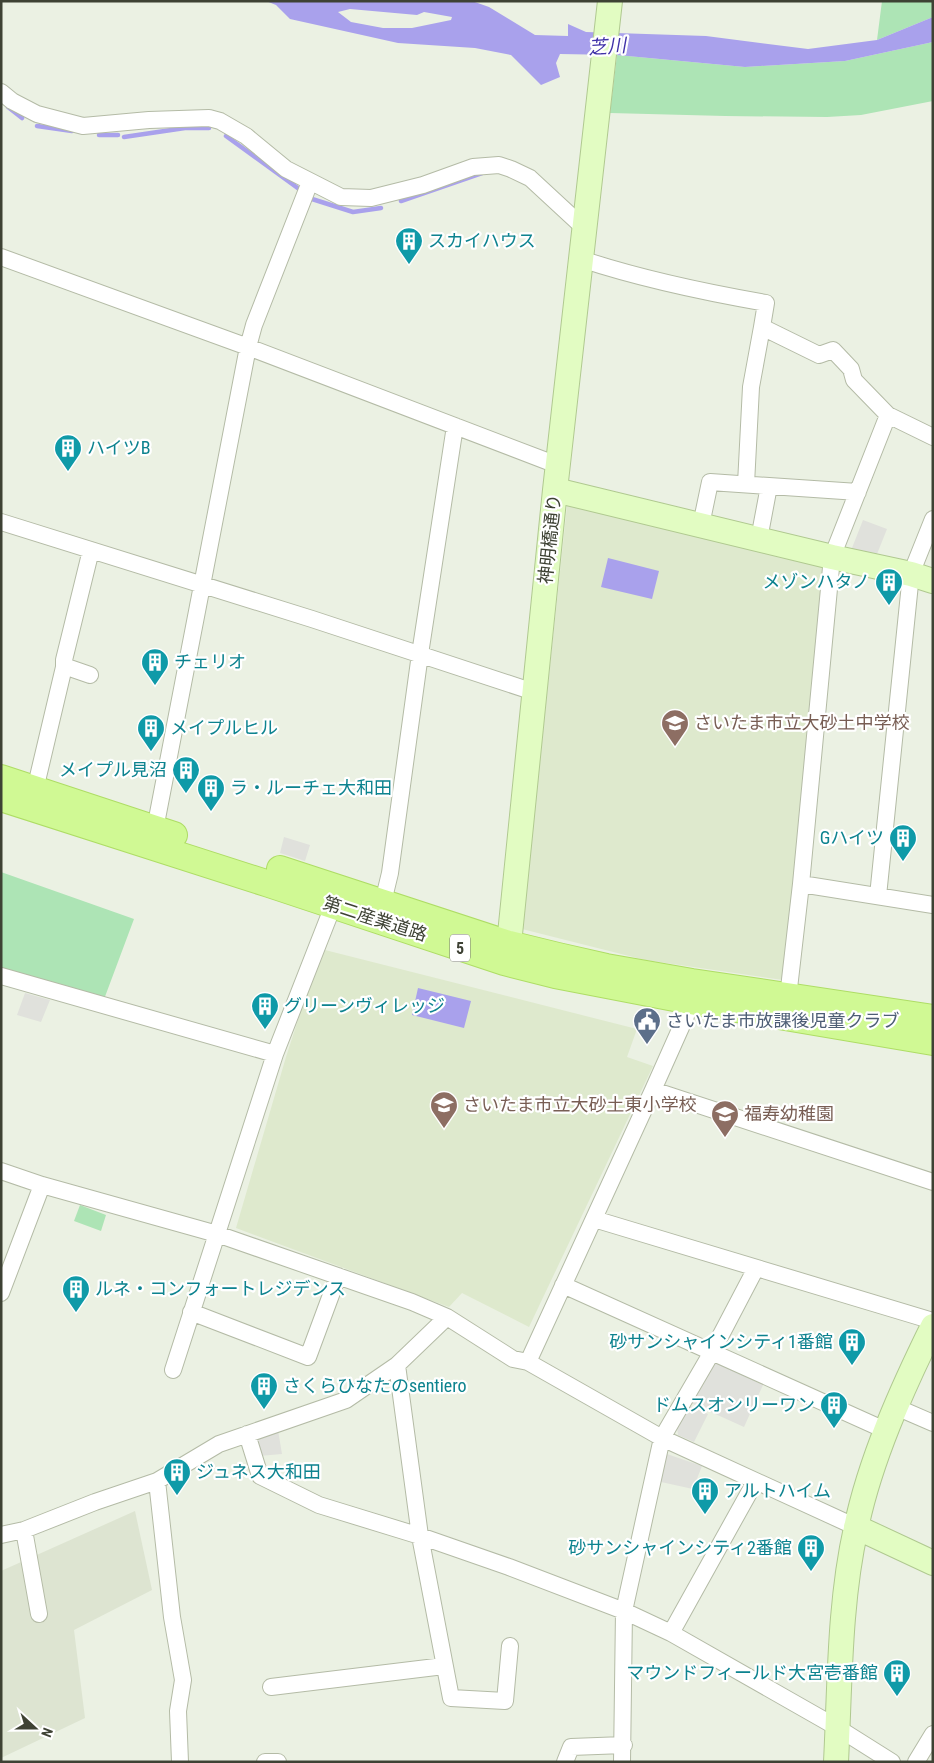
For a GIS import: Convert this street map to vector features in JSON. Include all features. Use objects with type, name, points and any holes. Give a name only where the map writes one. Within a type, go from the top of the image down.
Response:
[{"type":"main road","name":"第二産業道路","points":[[1,778],[33,799],[333,906],[506,953],[603,986],[933,1042]]},
{"type":"main road","name":"第二産業道路","points":[[1,798],[33,799],[155,828],[383,902],[506,953],[933,1018]]},
{"type":"street","name":"神明橋通り","points":[[506,953],[557,465],[610,1]]},
{"type":"street","points":[[1,92],[12,102],[37,114],[84,126],[149,120],[209,118],[220,121],[246,136],[286,169],[341,197],[370,198],[423,185],[473,167],[498,165],[530,178],[584,227]]},
{"type":"street","points":[[155,828],[248,347],[254,325],[310,182]]},
{"type":"street","points":[[1,257],[248,347],[557,465]]},
{"type":"street","points":[[580,259],[618,272],[709,293],[766,303],[751,387],[746,484]]},
{"type":"street","points":[[762,327],[819,355],[833,350],[851,369],[854,380],[888,415],[933,437]]},
{"type":"street","points":[[788,997],[801,884],[832,557],[888,415]]},
{"type":"street","points":[[383,902],[390,873],[420,654],[455,426]]},
{"type":"street","points":[[701,525],[710,482],[858,492]]},
{"type":"street","points":[[759,539],[770,486]]},
{"type":"street","points":[[555,490],[922,577]]},
{"type":"street","points":[[878,896],[922,577],[933,519]]},
{"type":"street","points":[[1,522],[312,619],[534,692]]},
{"type":"street","points":[[33,799],[91,550]]},
{"type":"street","points":[[64,666],[90,675]]},
{"type":"street","points":[[801,884],[933,905]]},
{"type":"street","points":[[173,1370],[275,1054],[333,906]]},
{"type":"street","points":[[1,976],[275,1054]]},
{"type":"street","points":[[528,1362],[653,1090],[686,1016],[690,1001]]},
{"type":"street","points":[[653,1090],[933,1182]]},
{"type":"street","points":[[1,1171],[42,1185],[217,1234],[412,1302],[447,1317],[513,1359],[528,1362],[662,1438],[933,1563]]},
{"type":"street","points":[[1,1293],[42,1185]]},
{"type":"street","points":[[594,1219],[933,1321]]},
{"type":"street","points":[[622,1762],[624,1745],[624,1611],[662,1438],[712,1352],[756,1268]]},
{"type":"street","points":[[191,1312],[308,1357],[338,1276]]},
{"type":"street","points":[[563,1285],[887,1431]]},
{"type":"street","points":[[1,1535],[24,1530],[95,1502],[157,1481],[219,1444],[346,1400],[397,1365],[447,1317]]},
{"type":"street","points":[[836,1762],[843,1625],[850,1557],[856,1527],[865,1493],[896,1407],[933,1326]]},
{"type":"street","points":[[397,1365],[420,1536],[451,1698],[505,1701],[510,1646]]},
{"type":"street","points":[[896,1407],[933,1423]]},
{"type":"street","points":[[247,1434],[260,1476],[320,1505],[420,1536],[509,1567],[624,1611],[671,1633],[838,1728],[892,1762]]},
{"type":"street","points":[[157,1481],[172,1617],[183,1680],[178,1711],[180,1762]]},
{"type":"street","points":[[671,1633],[755,1482]]},
{"type":"street","points":[[24,1530],[39,1614]]},
{"type":"street","points":[[271,1687],[444,1666]]},
{"type":"street","points":[[916,1762],[933,1734]]},
{"type":"street","points":[[565,1762],[571,1746],[624,1745]]},
{"type":"street","points":[[265,1762],[278,1762]]},
{"type":"shaded area","name":"さいたま市立大砂土中学校","points":[[567,506],[828,565],[783,980],[645,960],[522,929]]},
{"type":"shaded area","points":[[863,520],[887,529],[875,559],[850,553]]},
{"type":"shaded area","points":[[284,837],[310,845],[305,861],[280,853]]},
{"type":"shaded area","name":"さいたま市立大砂土東小学校","points":[[321,949],[637,1029],[627,1057],[653,1066],[529,1327],[462,1293],[449,1307],[236,1228],[286,1057]]},
{"type":"shaded area","points":[[25,993],[50,1000],[41,1022],[17,1015]]},
{"type":"shaded area","points":[[717,1363],[763,1385],[744,1427],[691,1403],[711,1365]]},
{"type":"shaded area","points":[[690,1406],[708,1414],[694,1442],[678,1435],[677,1428]]},
{"type":"shaded area","points":[[278,1430],[282,1454],[259,1456],[256,1436]]},
{"type":"shaded area","points":[[667,1454],[702,1466],[693,1489],[661,1482]]},
{"type":"shaded area","points":[[135,1511],[152,1590],[74,1630],[85,1718],[1,1758],[1,1571]]},
{"type":"green space","points":[[882,1],[933,1],[933,17],[877,40]]},
{"type":"green space","points":[[933,42],[933,101],[861,115],[827,117],[610,113],[617,55],[745,67],[845,61]]},
{"type":"green space","points":[[1,872],[134,919],[103,1002],[1,972]]},
{"type":"green space","points":[[80,1205],[106,1215],[101,1231],[74,1221]]},
{"type":"water","name":"芝川","points":[[266,1],[472,1],[489,7],[535,35],[568,36],[568,24],[586,32],[706,36],[808,49],[877,40],[933,17],[933,42],[845,61],[745,67],[617,55],[560,54],[556,63],[560,77],[541,85],[511,55],[475,48],[398,43],[290,19],[276,5]],"holes":[[[350,9],[417,15],[424,12],[452,17],[451,20],[412,28],[383,28],[351,22],[338,12]]]},
{"type":"water","points":[[608,558],[659,571],[652,599],[601,587]]},
{"type":"water","points":[[418,988],[471,1001],[464,1028],[412,1015]]},
{"type":"waterway","points":[[8,107],[22,118]]},
{"type":"waterway","points":[[37,126],[72,131]]},
{"type":"waterway","points":[[124,137],[185,128],[209,128]]},
{"type":"waterway","points":[[99,135],[118,135]]},
{"type":"waterway","points":[[226,136],[299,189]]},
{"type":"waterway","points":[[401,201],[482,173]]},
{"type":"waterway","points":[[312,199],[353,212],[381,208]]},
{"type":"place","name":"スカイハウス","points":[[409,265]]},
{"type":"place","name":"ハイツB","points":[[68,472]]},
{"type":"place","name":"メゾンハタノ","points":[[889,606]]},
{"type":"place","name":"チェリオ","points":[[155,686]]},
{"type":"place","name":"さいたま市立大砂土中学校","points":[[675,747]]},
{"type":"place","name":"メイプルヒル","points":[[151,752]]},
{"type":"place","name":"メイプル見沼","points":[[186,794]]},
{"type":"place","name":"ラ・ルーチェ大和田","points":[[211,812]]},
{"type":"place","name":"Gハイツ","points":[[903,862]]},
{"type":"place","name":"グリーンヴィレッジ","points":[[265,1030]]},
{"type":"place","name":"さいたま市放課後児童クラブ","points":[[647,1045]]},
{"type":"place","name":"さいたま市立大砂土東小学校","points":[[444,1129]]},
{"type":"place","name":"福寿幼稚園","points":[[725,1138]]},
{"type":"place","name":"ルネ・コンフォートレジデンス","points":[[76,1313]]},
{"type":"place","name":"砂サンシャインシティ1番館","points":[[852,1366]]},
{"type":"place","name":"さくらひなたのsentiero","points":[[264,1410]]},
{"type":"place","name":"ドムスオンリーワン","points":[[834,1429]]},
{"type":"place","name":"ジュネス大和田","points":[[177,1496]]},
{"type":"place","name":"アルトハイム","points":[[705,1515]]},
{"type":"place","name":"砂サンシャインシティ2番館","points":[[811,1572]]},
{"type":"place","name":"マウンドフィールド大宮壱番館","points":[[897,1697]]}]
